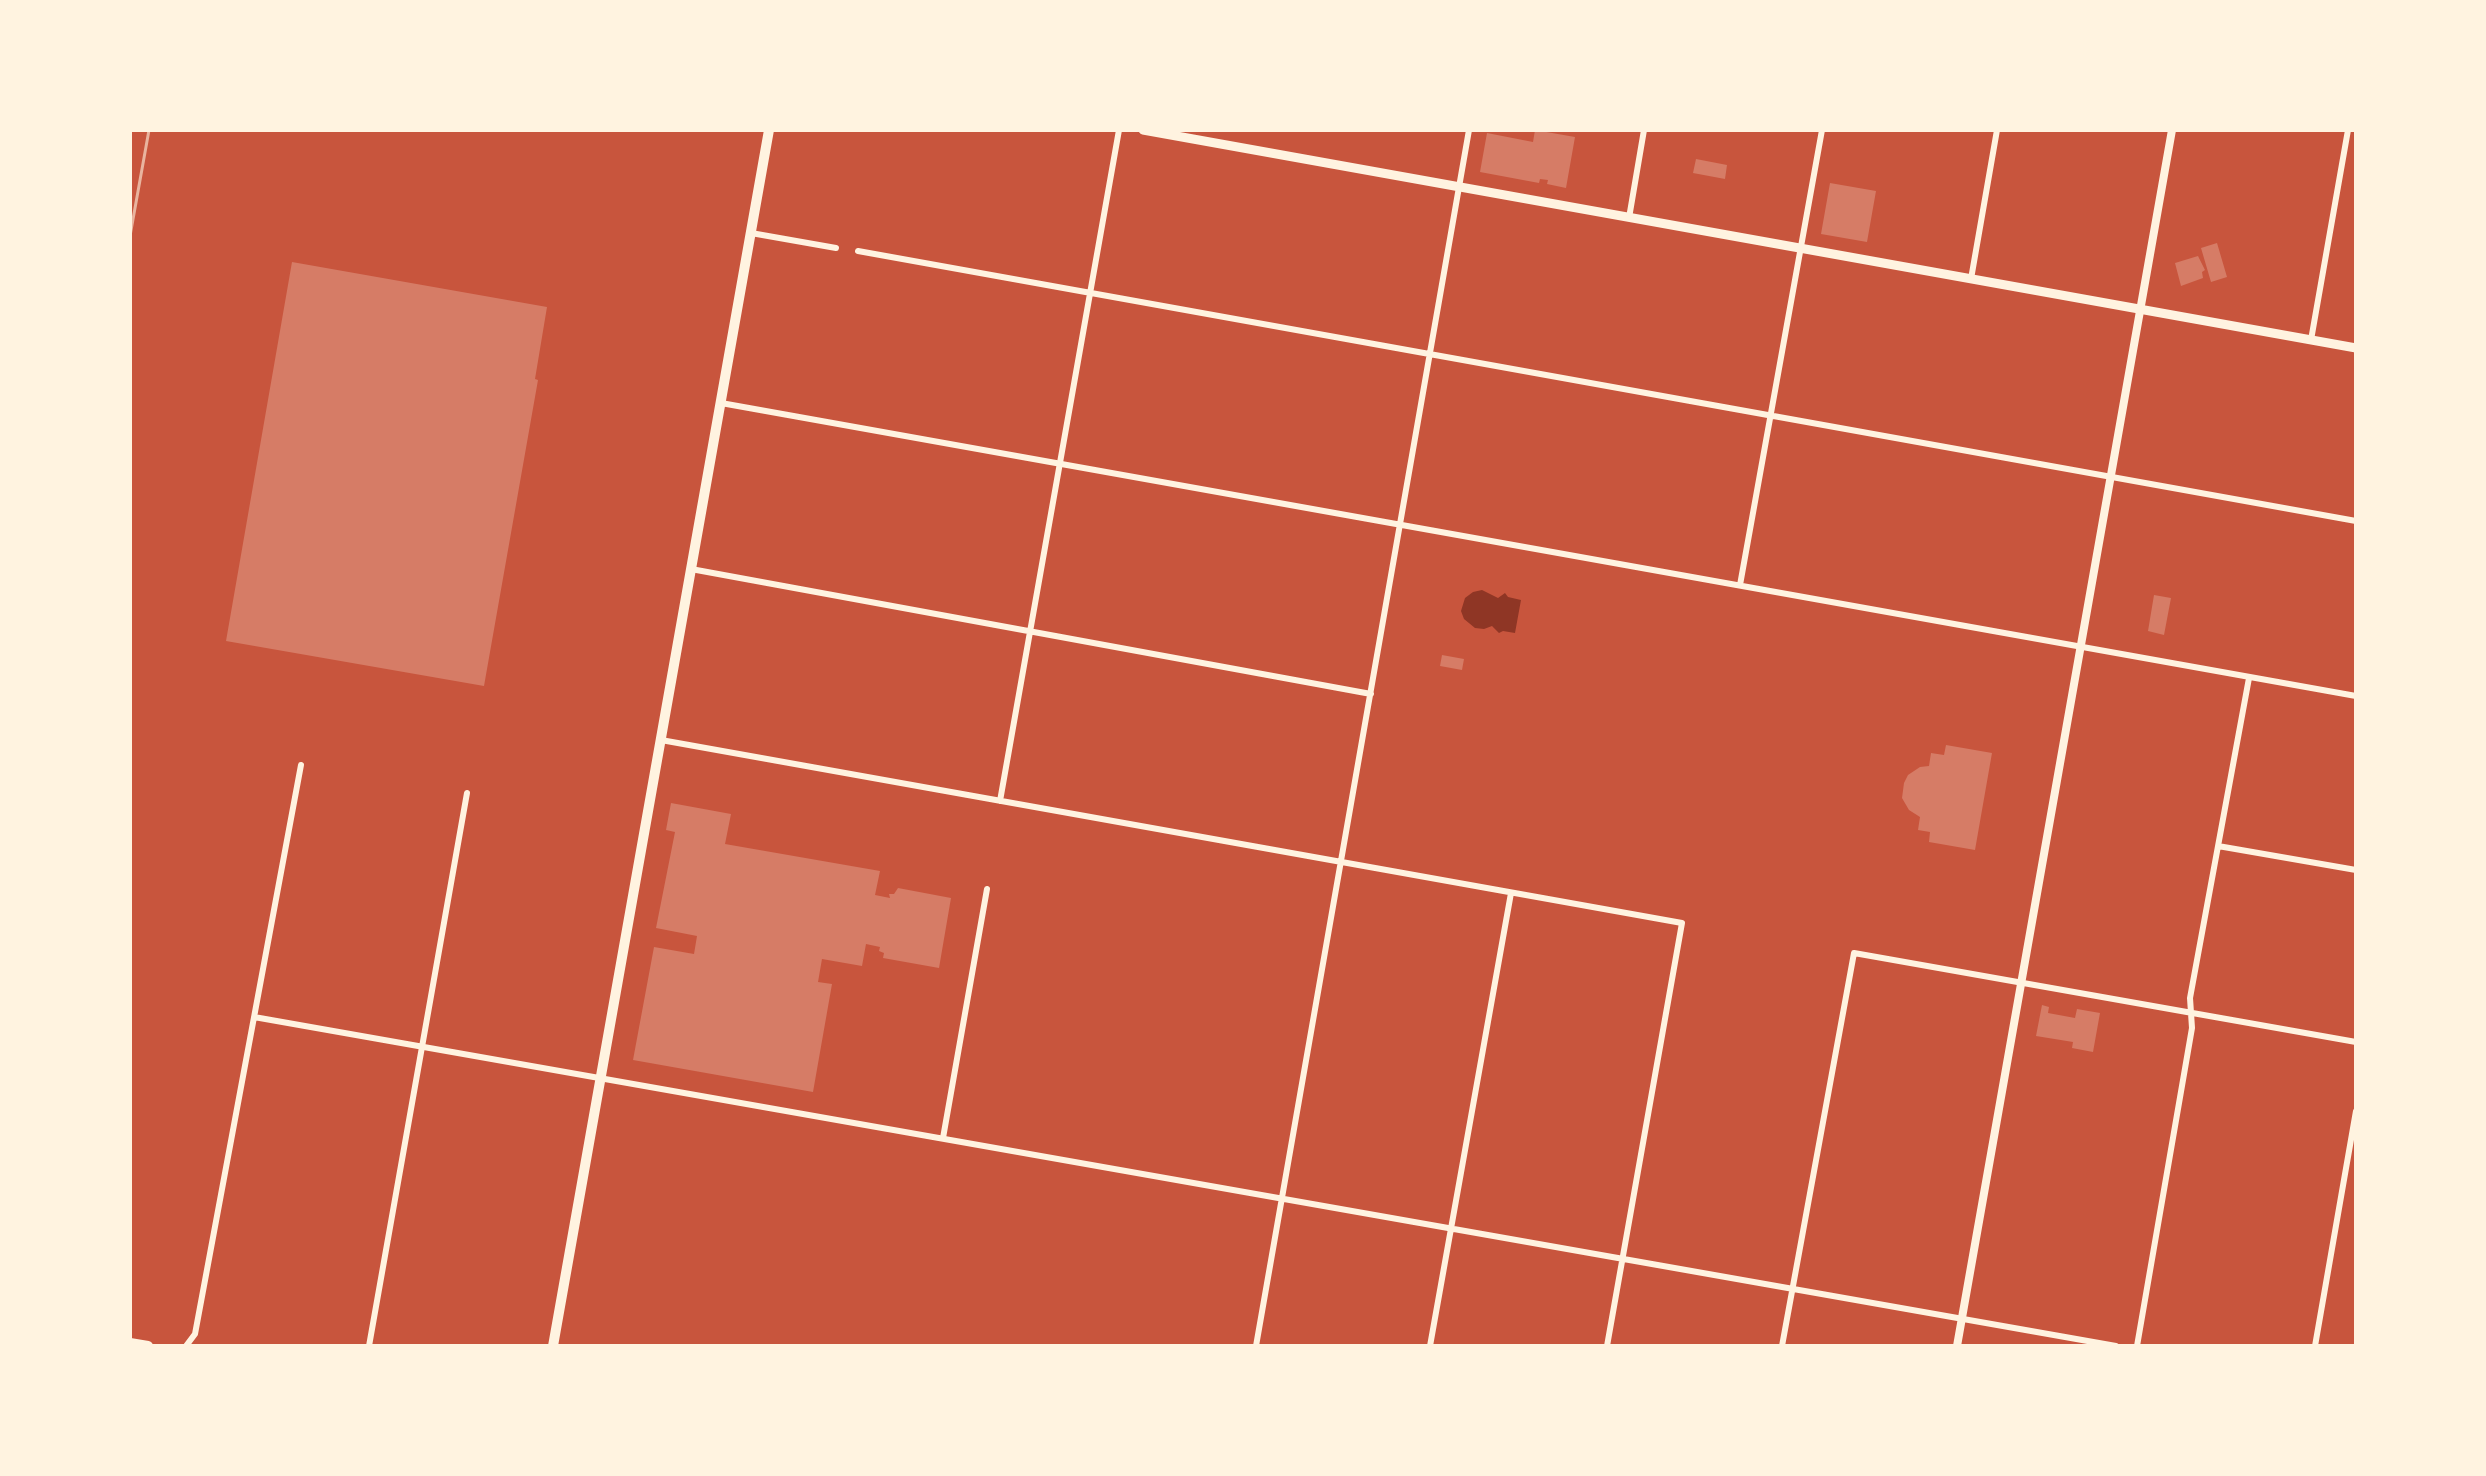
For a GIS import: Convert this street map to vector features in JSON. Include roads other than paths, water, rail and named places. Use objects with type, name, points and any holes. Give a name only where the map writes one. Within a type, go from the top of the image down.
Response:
[{"type":"main road","points":[[553,1346],[769,130]]},
{"type":"main road","points":[[1143,130],[2356,348]]},
{"type":"main road","points":[[130,1343],[148,1346]]},
{"type":"street","points":[[1000,801],[1119,130]]},
{"type":"street","points":[[1256,1346],[1469,130]]},
{"type":"street","points":[[1629,218],[1644,130]]},
{"type":"street","points":[[1740,585],[1822,130]]},
{"type":"street","points":[[1971,279],[1997,130]]},
{"type":"street","points":[[1957,1346],[2172,130]]},
{"type":"street","points":[[2311,340],[2348,130]]},
{"type":"street","points":[[751,233],[836,248]]},
{"type":"street","points":[[858,251],[2356,521]]},
{"type":"street","points":[[721,403],[2356,696]]},
{"type":"street","points":[[691,569],[1371,694]]},
{"type":"street","points":[[2137,1346],[2192,1028],[2190,998],[2249,678]]},
{"type":"street","points":[[661,740],[1682,923],[1607,1346]]},
{"type":"street","points":[[186,1346],[195,1334],[301,765]]},
{"type":"street","points":[[369,1346],[467,793]]},
{"type":"street","points":[[2218,846],[2356,870]]},
{"type":"street","points":[[943,1138],[987,889]]},
{"type":"street","points":[[1430,1346],[1511,893]]},
{"type":"street","points":[[1782,1346],[1854,953],[2356,1042]]},
{"type":"street","points":[[254,1017],[2116,1346]]},
{"type":"street","points":[[2315,1346],[2356,1111]]},
{"type":"railway","points":[[130,236],[149,130]]}]
